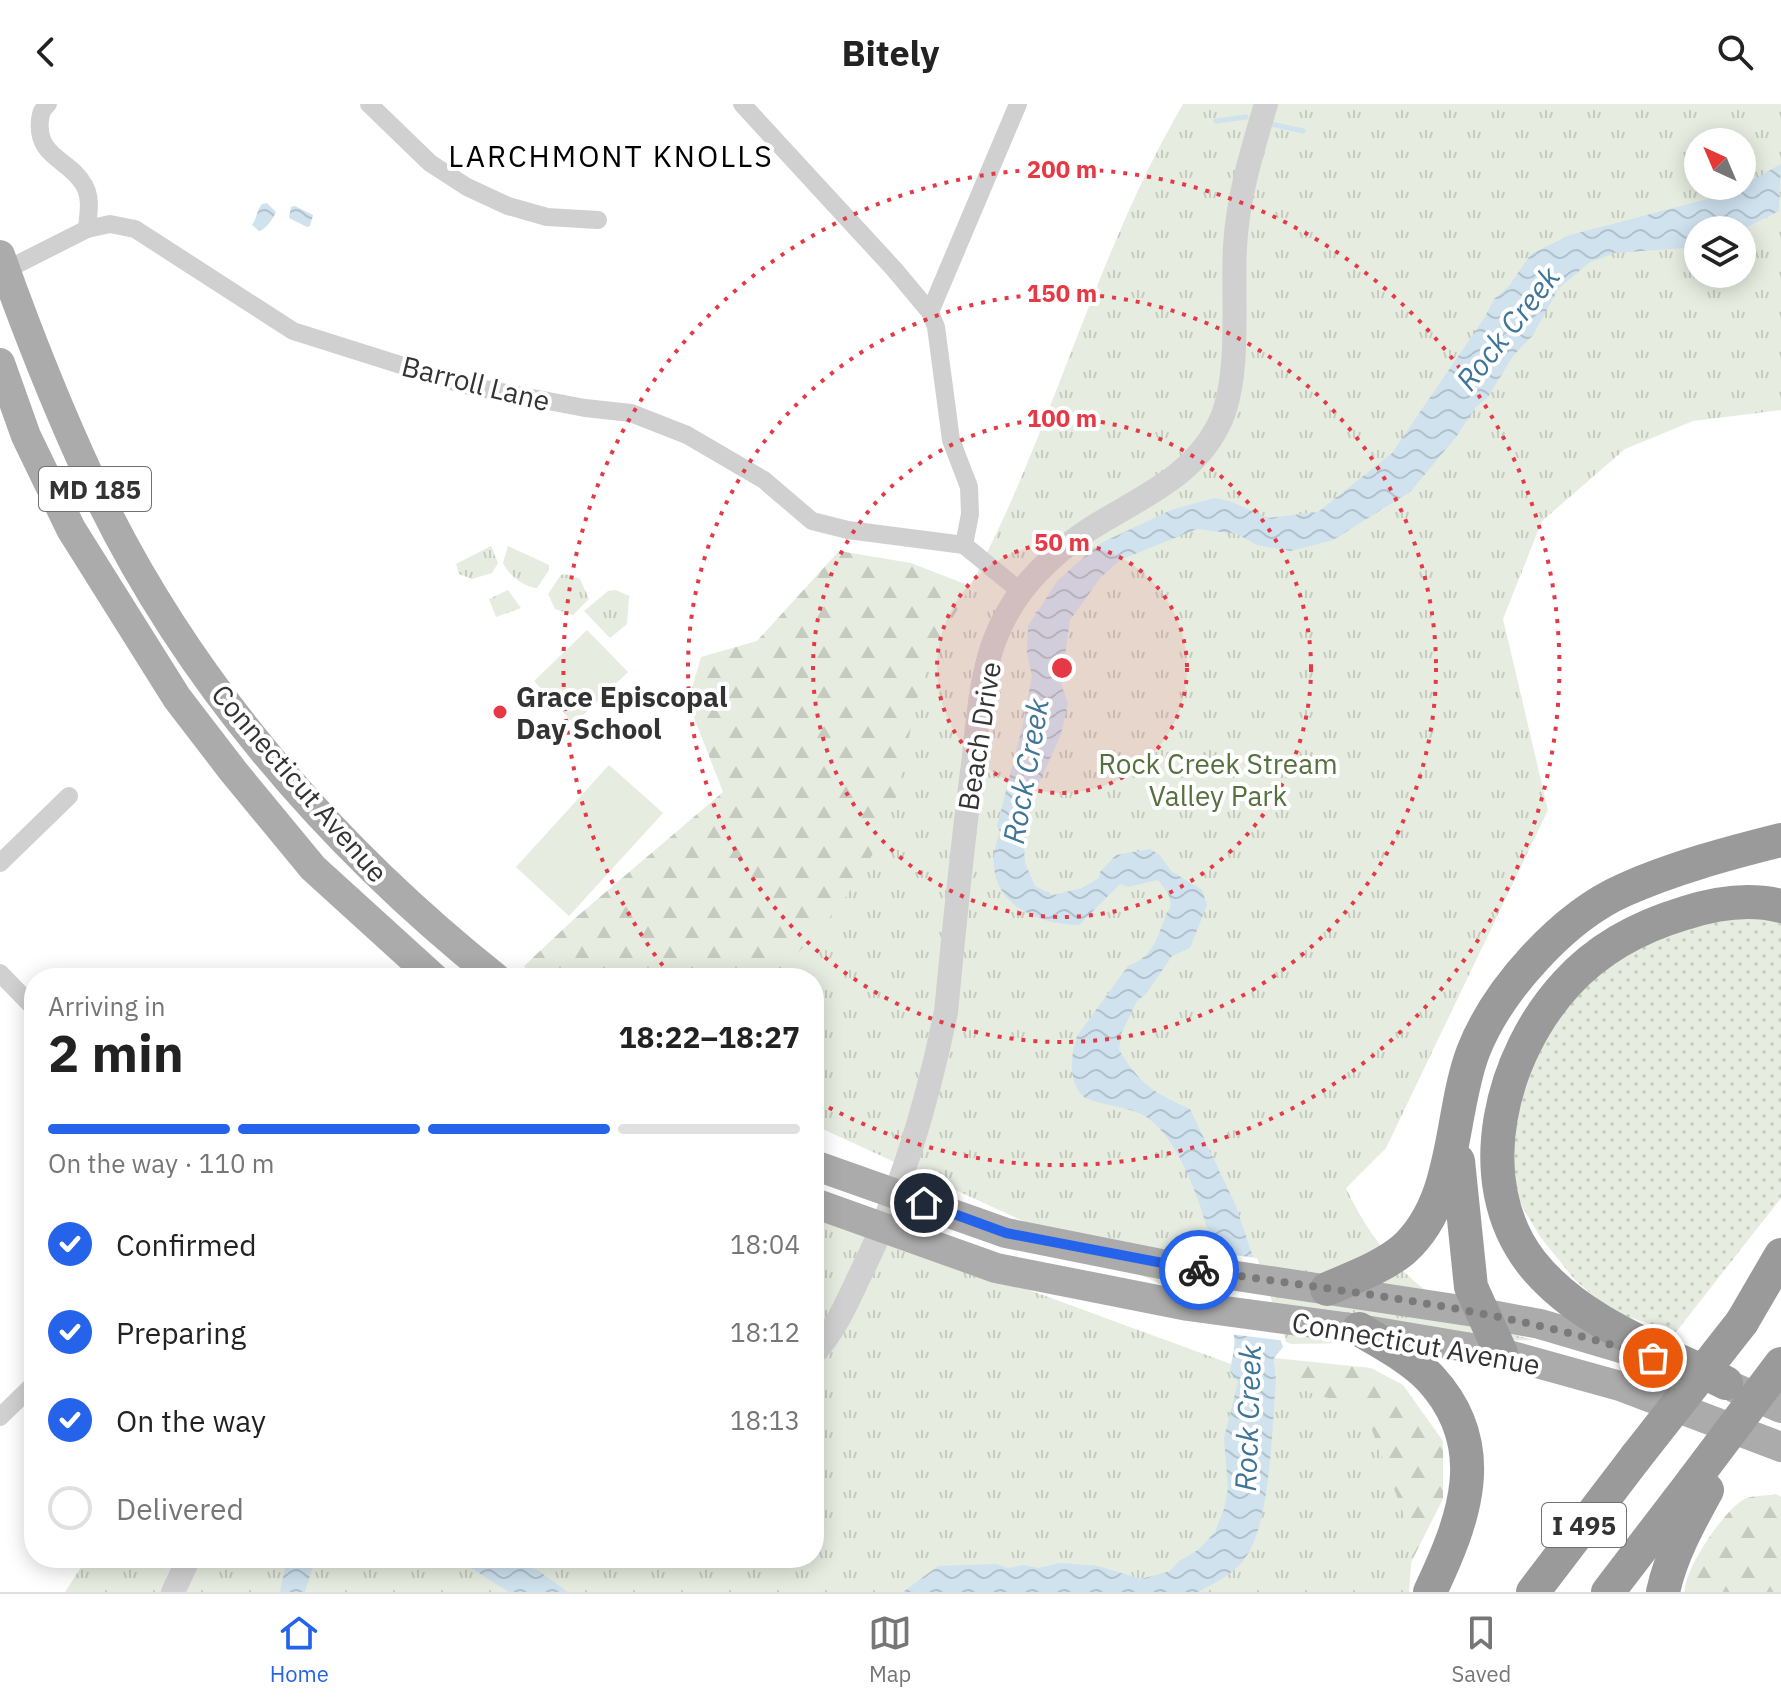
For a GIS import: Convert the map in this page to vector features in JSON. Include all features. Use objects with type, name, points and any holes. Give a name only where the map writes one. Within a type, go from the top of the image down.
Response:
[{"type":"highway","points":[[1314,1287],[1375,1268],[1401,1251],[1416,1236],[1438,1199],[1459,1098],[1473,1052],[1488,1021],[1544,948],[1582,916],[1621,891],[1667,873],[1781,840]]},
{"type":"highway","points":[[1726,1383],[1604,1323],[1552,1285],[1530,1260],[1515,1233],[1501,1195],[1496,1158],[1500,1120],[1525,1046],[1543,1014],[1567,983],[1597,956],[1626,936],[1698,909],[1732,902],[1781,906]]},
{"type":"highway","points":[[1455,1129],[1471,1287],[1501,1353]]},
{"type":"highway","points":[[1742,1322],[1781,1255]]},
{"type":"highway","name":"I 495","points":[[1533,1592],[1781,1270]]},
{"type":"highway","points":[[1359,1329],[1429,1377],[1455,1417],[1466,1451],[1468,1483],[1462,1516],[1430,1592]]},
{"type":"highway","name":"I 495","points":[[1608,1592],[1701,1484],[1781,1366]]},
{"type":"highway","points":[[1663,1592],[1668,1570],[1701,1484]]},
{"type":"main road","name":"Connecticut Avenue","points":[[2,266],[92,482],[171,623],[227,703],[362,862],[484,968]]},
{"type":"main road","name":"Connecticut Avenue","points":[[0,363],[26,436],[71,529],[140,642],[197,724],[313,868],[423,968]]},
{"type":"main road","points":[[197,724],[227,703]]},
{"type":"main road","name":"Connecticut Avenue","points":[[824,1169],[1006,1233],[1171,1266],[1540,1324],[1726,1383],[1781,1408]]},
{"type":"main road","name":"Connecticut Avenue","points":[[824,1207],[996,1268],[1188,1306],[1359,1329],[1501,1353],[1620,1386],[1781,1447]]},
{"type":"street","points":[[48,104],[41,111],[39,132],[44,147],[84,184],[89,199],[87,229]]},
{"type":"street","points":[[369,104],[430,163],[467,187],[508,206],[547,217],[598,220]]},
{"type":"street","points":[[742,104],[930,312],[936,327],[951,440],[969,487],[970,514],[964,545],[1020,591]]},
{"type":"street","points":[[930,312],[1018,104]]},
{"type":"street","name":"Beach Drive","points":[[824,1339],[839,1319],[906,1169],[946,1012],[964,832],[985,674],[996,639],[1020,591],[1071,543],[1094,526],[1173,480],[1204,449],[1220,424],[1231,383],[1235,245],[1242,184],[1266,104]]},
{"type":"street","name":"Barroll Lane","points":[[2,266],[87,229],[110,224],[135,229],[293,331],[464,385],[585,408],[631,413],[673,430],[764,480],[812,521],[848,530],[964,545]]},
{"type":"street","points":[[0,863],[69,796]]},
{"type":"street","points":[[0,973],[24,998]]},
{"type":"street","points":[[0,1417],[24,1394]]},
{"type":"street","points":[[173,1592],[184,1568]]},
{"type":"green space","name":"Rock Creek Stream Valley Park","points":[[1183,104],[1781,104],[1781,410],[1693,421],[1625,449],[1542,521],[1503,619],[1548,810],[1386,1148],[1346,1188],[1379,1243],[1421,1287],[1473,1319],[1534,1340],[1291,1344],[824,1130],[824,968],[784,968],[846,897],[885,828],[900,783],[917,698],[928,665],[1005,515],[1110,255],[1156,153]]},
{"type":"green space","points":[[491,546],[498,563],[492,573],[472,579],[459,574],[456,564]]},
{"type":"green space","points":[[508,546],[549,565],[537,588],[522,583],[503,563]]},
{"type":"green space","points":[[839,551],[911,563],[970,586],[977,614],[975,651],[819,968],[525,968],[573,920],[723,792],[688,702],[701,657],[757,641]]},
{"type":"green space","points":[[561,575],[580,579],[589,599],[573,615],[555,609],[548,594]]},
{"type":"green space","points":[[508,590],[521,608],[496,617],[489,599]]},
{"type":"green space","points":[[616,590],[629,596],[627,624],[610,638],[584,611],[608,591]]},
{"type":"green space","points":[[587,630],[628,672],[574,724],[534,681]]},
{"type":"green space","points":[[609,765],[663,813],[569,916],[516,867]]},
{"type":"green space","points":[[1781,914],[1781,1198],[1676,1332],[1613,1312],[1575,1280],[1541,1238],[1517,1198],[1511,1151],[1515,1100],[1566,992],[1674,921]]},
{"type":"green space","points":[[824,1215],[1299,1389],[1364,1409],[1413,1539],[1409,1592],[65,1592],[81,1568],[824,1568]]},
{"type":"green space","points":[[1274,1358],[1371,1368],[1403,1385],[1443,1441],[1443,1499],[1396,1592],[1198,1592],[1270,1451],[1276,1380]]},
{"type":"green space","points":[[1776,1494],[1781,1497],[1781,1592],[1685,1592],[1686,1582],[1698,1556],[1727,1514],[1745,1499]]},
{"type":"water","name":"Rock Creek","points":[[1781,164],[1779,211],[1756,222],[1756,216],[1684,216],[1684,248],[1615,253],[1590,262],[1559,288],[1533,335],[1513,356],[1488,397],[1476,407],[1456,437],[1411,491],[1333,540],[1291,551],[1257,545],[1237,534],[1197,529],[1120,560],[1101,577],[1070,620],[1061,684],[1068,703],[1061,734],[1036,790],[1024,846],[1025,863],[1035,886],[1053,895],[1082,888],[1099,878],[1100,872],[1116,855],[1150,849],[1160,855],[1171,871],[1202,890],[1207,905],[1190,948],[1172,956],[1146,994],[1137,1001],[1121,1034],[1119,1050],[1148,1086],[1190,1109],[1236,1206],[1283,1347],[1274,1358],[1276,1380],[1265,1501],[1252,1545],[1243,1561],[1228,1575],[1198,1592],[903,1592],[938,1566],[996,1564],[1008,1568],[1023,1565],[1038,1568],[1060,1563],[1098,1566],[1141,1579],[1170,1571],[1179,1561],[1198,1550],[1215,1532],[1228,1488],[1224,1438],[1238,1382],[1230,1372],[1233,1330],[1197,1196],[1176,1151],[1163,1132],[1141,1114],[1085,1098],[1077,1088],[1072,1073],[1077,1036],[1128,966],[1152,948],[1171,906],[1168,893],[1158,880],[1128,887],[1120,884],[1079,925],[1059,923],[1040,919],[1010,901],[1000,888],[995,872],[994,853],[1000,832],[997,826],[1032,676],[1027,653],[1028,626],[1058,580],[1099,544],[1171,510],[1214,498],[1268,518],[1318,512],[1392,453],[1485,317],[1494,299],[1509,286],[1531,254],[1570,235],[1704,200],[1756,200],[1756,178]]},
{"type":"water","points":[[267,203],[276,212],[267,226],[259,231],[252,225],[260,206]]},
{"type":"water","points":[[291,207],[313,215],[310,226],[289,218]]},
{"type":"water","points":[[285,1568],[312,1568],[305,1592],[280,1592]]},
{"type":"water","points":[[471,1568],[533,1568],[568,1592],[509,1592]]},
{"type":"pier","points":[[1210,1252],[1257,1258],[1286,1341],[1230,1334]]},
{"type":"waterway","points":[[1216,121],[1246,117]]},
{"type":"waterway","points":[[1270,124],[1303,131]]},
{"type":"way so far","points":[[1199,1270],[1411,1301],[1540,1324],[1653,1358]]},
{"type":"place","name":"Grace Episcopal Day School","points":[[500,712]]},
{"type":"district","name":"LARCHMONT KNOLLS","points":[[611,155]]},
{"type":"route","points":[[924,1203],[1006,1233],[1199,1270]]}]
